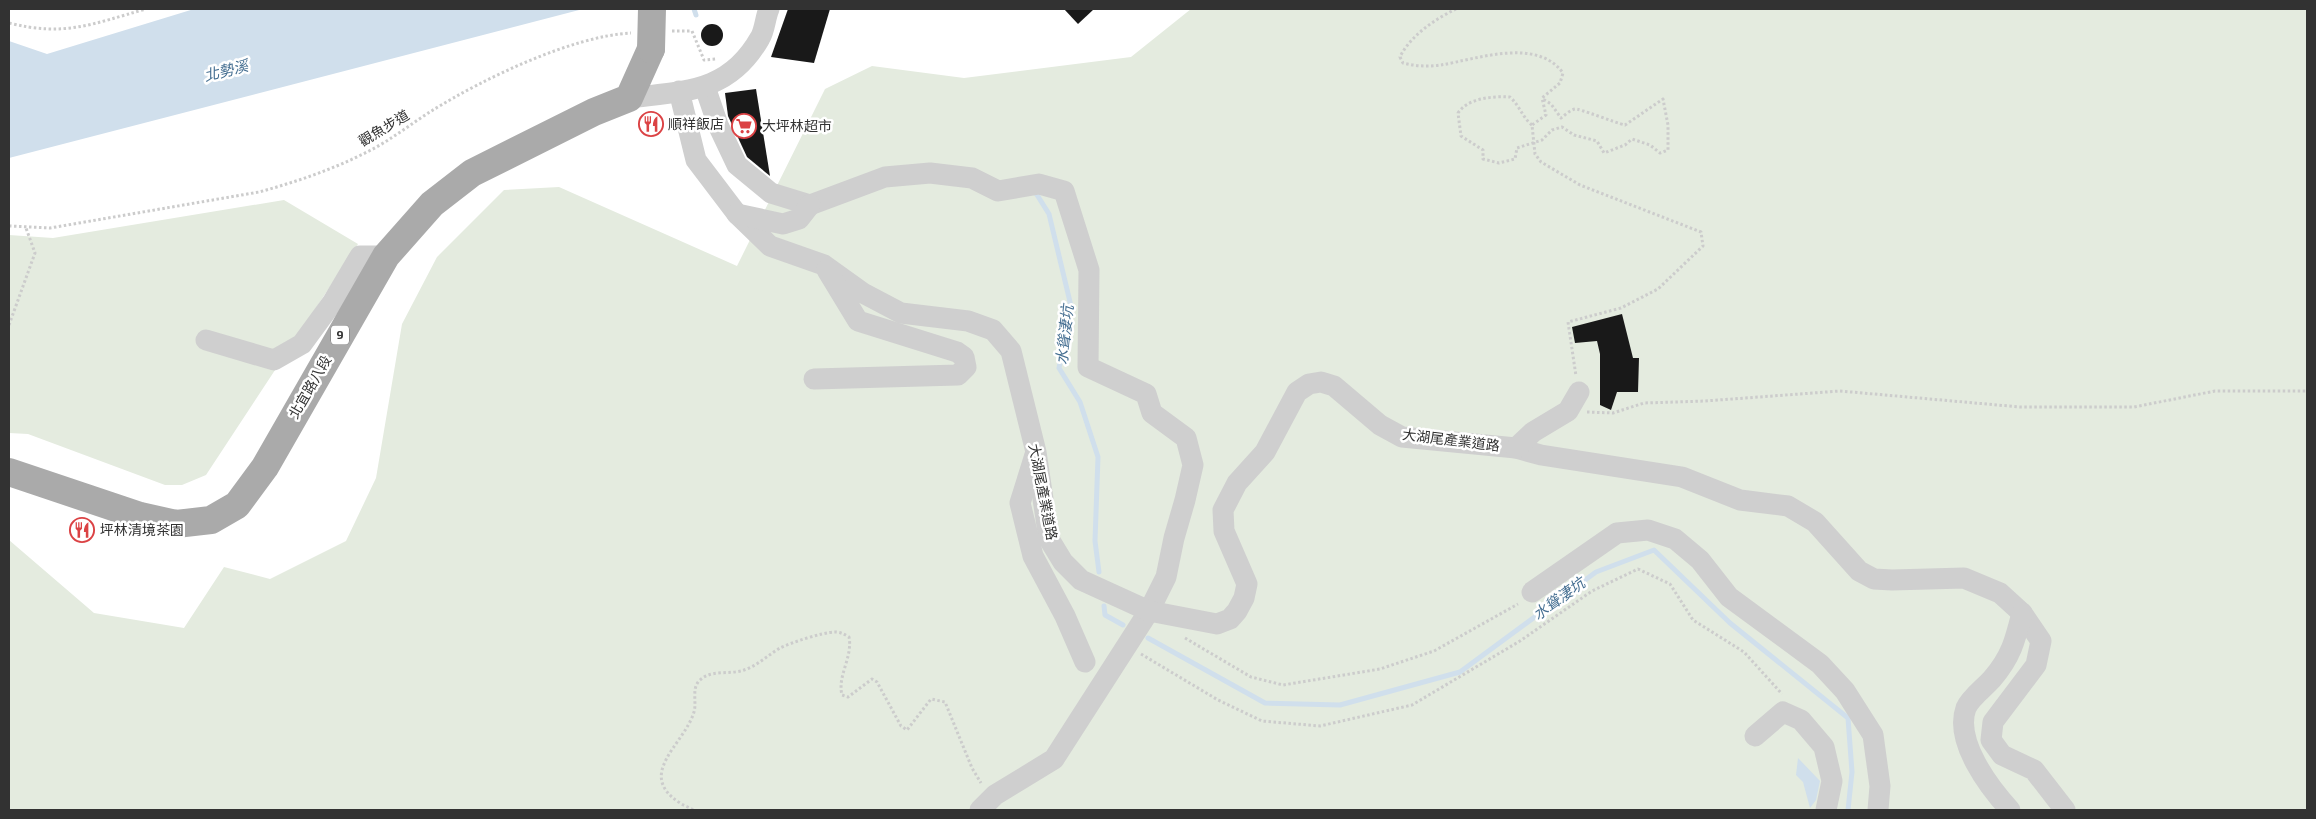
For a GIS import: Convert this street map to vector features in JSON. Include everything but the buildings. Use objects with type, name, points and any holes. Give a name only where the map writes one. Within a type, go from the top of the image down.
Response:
[{"type":"main road","points":[[629,98],[652,30]]},
{"type":"main road","name":"北宜路八段","points":[[9,472],[140,516],[176,524],[211,520],[237,505],[265,467],[386,256],[432,204],[472,173],[594,112],[629,98]]},
{"type":"street","points":[[629,98],[679,92],[705,87],[717,82],[739,68],[761,37],[769,9]]},
{"type":"street","points":[[705,87],[718,125],[737,165],[772,193],[810,205]]},
{"type":"street","name":"大湖尾產業道路","points":[[679,92],[696,160],[737,214],[770,246],[824,265],[863,293],[901,313],[968,320],[993,330],[1011,351],[1036,452],[1049,539],[1063,562],[1081,580],[1149,611],[1217,624],[1230,619],[1244,598],[1247,584],[1224,531],[1223,510],[1237,483],[1265,452],[1297,392],[1309,384],[1321,382],[1334,386],[1380,425],[1402,437],[1516,448],[1572,460],[1682,477],[1740,500],[1788,506],[1815,522],[1859,571],[1874,578],[1892,580],[1964,578],[2000,593],[2022,614],[2041,641],[2036,665],[1993,722],[1991,740],[2002,755],[2034,770],[2065,810]]},
{"type":"street","points":[[737,214],[783,224],[799,220],[810,205],[885,177],[930,173],[972,178],[998,191],[1039,184],[1064,191],[1089,270],[1088,368],[1146,394],[1152,413],[1186,438],[1193,465],[1166,577],[1149,611],[1054,759],[994,794],[980,810]]},
{"type":"street","points":[[206,340],[274,360],[302,344],[332,303],[360,256],[386,256]]},
{"type":"street","points":[[814,379],[958,375],[966,367],[964,357],[956,352],[858,321],[824,265]]},
{"type":"street","points":[[1516,448],[1533,432],[1568,411],[1579,392]]},
{"type":"street","points":[[1036,452],[1020,503],[1033,556],[1065,616],[1085,662]]},
{"type":"street","points":[[1529,596],[1617,533],[1648,530],[1675,538],[1700,560],[1728,596],[1820,664],[1845,691],[1873,734],[1880,786],[1878,810]]},
{"type":"street","points":[[2010,810],[1988,786],[1962,733],[1966,707],[1993,677],[2013,650],[2022,614]]},
{"type":"street","points":[[1755,736],[1784,712],[1801,720],[1824,747],[1832,781],[1826,810]]},
{"type":"path","points":[[9,23],[35,30],[72,30],[146,9]]},
{"type":"path","points":[[1456,9],[1416,36],[1405,47],[1400,57],[1403,63],[1417,66],[1440,65],[1500,53],[1524,53],[1545,58],[1558,65],[1564,73],[1560,83],[1542,98]]},
{"type":"path","name":"觀魚步道","points":[[9,226],[50,228],[258,192],[290,184],[370,151],[435,109],[509,69],[597,39],[652,30],[692,31],[704,60],[722,58],[739,68]]},
{"type":"path","points":[[1542,98],[1551,104],[1561,118],[1574,109],[1582,110],[1608,122],[1625,125],[1663,99],[1668,125],[1668,150],[1660,152],[1650,145],[1632,139],[1626,145],[1604,153],[1597,141],[1574,135],[1562,127],[1552,130],[1542,140],[1533,142],[1517,148],[1515,159],[1490,162],[1483,159],[1483,150],[1461,136],[1458,113],[1462,107],[1493,96],[1510,97],[1520,106],[1523,118],[1532,125],[1533,142],[1535,154],[1541,162],[1580,185],[1701,232],[1703,246],[1658,290],[1621,308],[1568,322],[1579,392]]},
{"type":"path","points":[[1532,125],[1546,115],[1542,98]]},
{"type":"path","points":[[9,325],[35,253],[26,228]]},
{"type":"path","points":[[1568,411],[1612,413],[1644,403],[1705,401],[1840,390],[2020,407],[2134,407],[2215,390],[2307,390]]},
{"type":"path","points":[[1127,645],[1218,700],[1262,721],[1320,726],[1412,705],[1520,641],[1592,591],[1638,569],[1670,584],[1693,620],[1744,652],[1786,698]]},
{"type":"path","points":[[1183,637],[1251,676],[1283,685],[1380,669],[1434,651],[1529,596]]},
{"type":"path","points":[[693,810],[680,804],[666,791],[661,781],[661,771],[667,757],[688,725],[694,712],[695,686],[708,675],[747,669],[782,647],[832,632],[842,633],[849,637],[850,645],[840,688],[842,695],[848,697],[854,694],[872,679],[877,682],[901,726],[907,730],[931,699],[945,702],[972,768],[983,786],[994,794]]},
{"type":"shaded area","points":[[1191,9],[2307,9],[2307,810],[9,810],[9,540],[94,613],[184,628],[224,567],[270,579],[346,541],[376,478],[402,324],[437,257],[504,190],[559,187],[737,266],[825,89],[872,66],[964,78],[1131,57]]},
{"type":"shaded area","points":[[284,200],[358,244],[206,475],[182,485],[165,485],[28,434],[9,433],[9,235],[53,238]]},
{"type":"water","name":"北勢溪","points":[[194,9],[583,9],[9,158],[9,41],[47,54]]},
{"type":"water","points":[[1798,758],[1820,781],[1816,800],[1810,808],[1803,782],[1796,775]]},
{"type":"waterway","name":"水聳淒坑","points":[[694,9],[696,15]]},
{"type":"waterway","name":"水聳淒坑","points":[[1034,190],[1049,214],[1071,306],[1059,368],[1080,402],[1098,457],[1095,541],[1099,572]]},
{"type":"waterway","name":"水聳淒坑","points":[[1148,638],[1265,703],[1340,705],[1460,672],[1596,572],[1654,550],[1730,623],[1848,718],[1852,772],[1848,810]]},
{"type":"waterway","name":"水聳淒坑","points":[[1104,606],[1105,615],[1123,625]]},
{"type":"place","name":"順祥飯店","points":[[651,124]]},
{"type":"place","name":"大坪林超市","points":[[744,126]]},
{"type":"place","name":"坪林清境茶園","points":[[82,530]]}]
